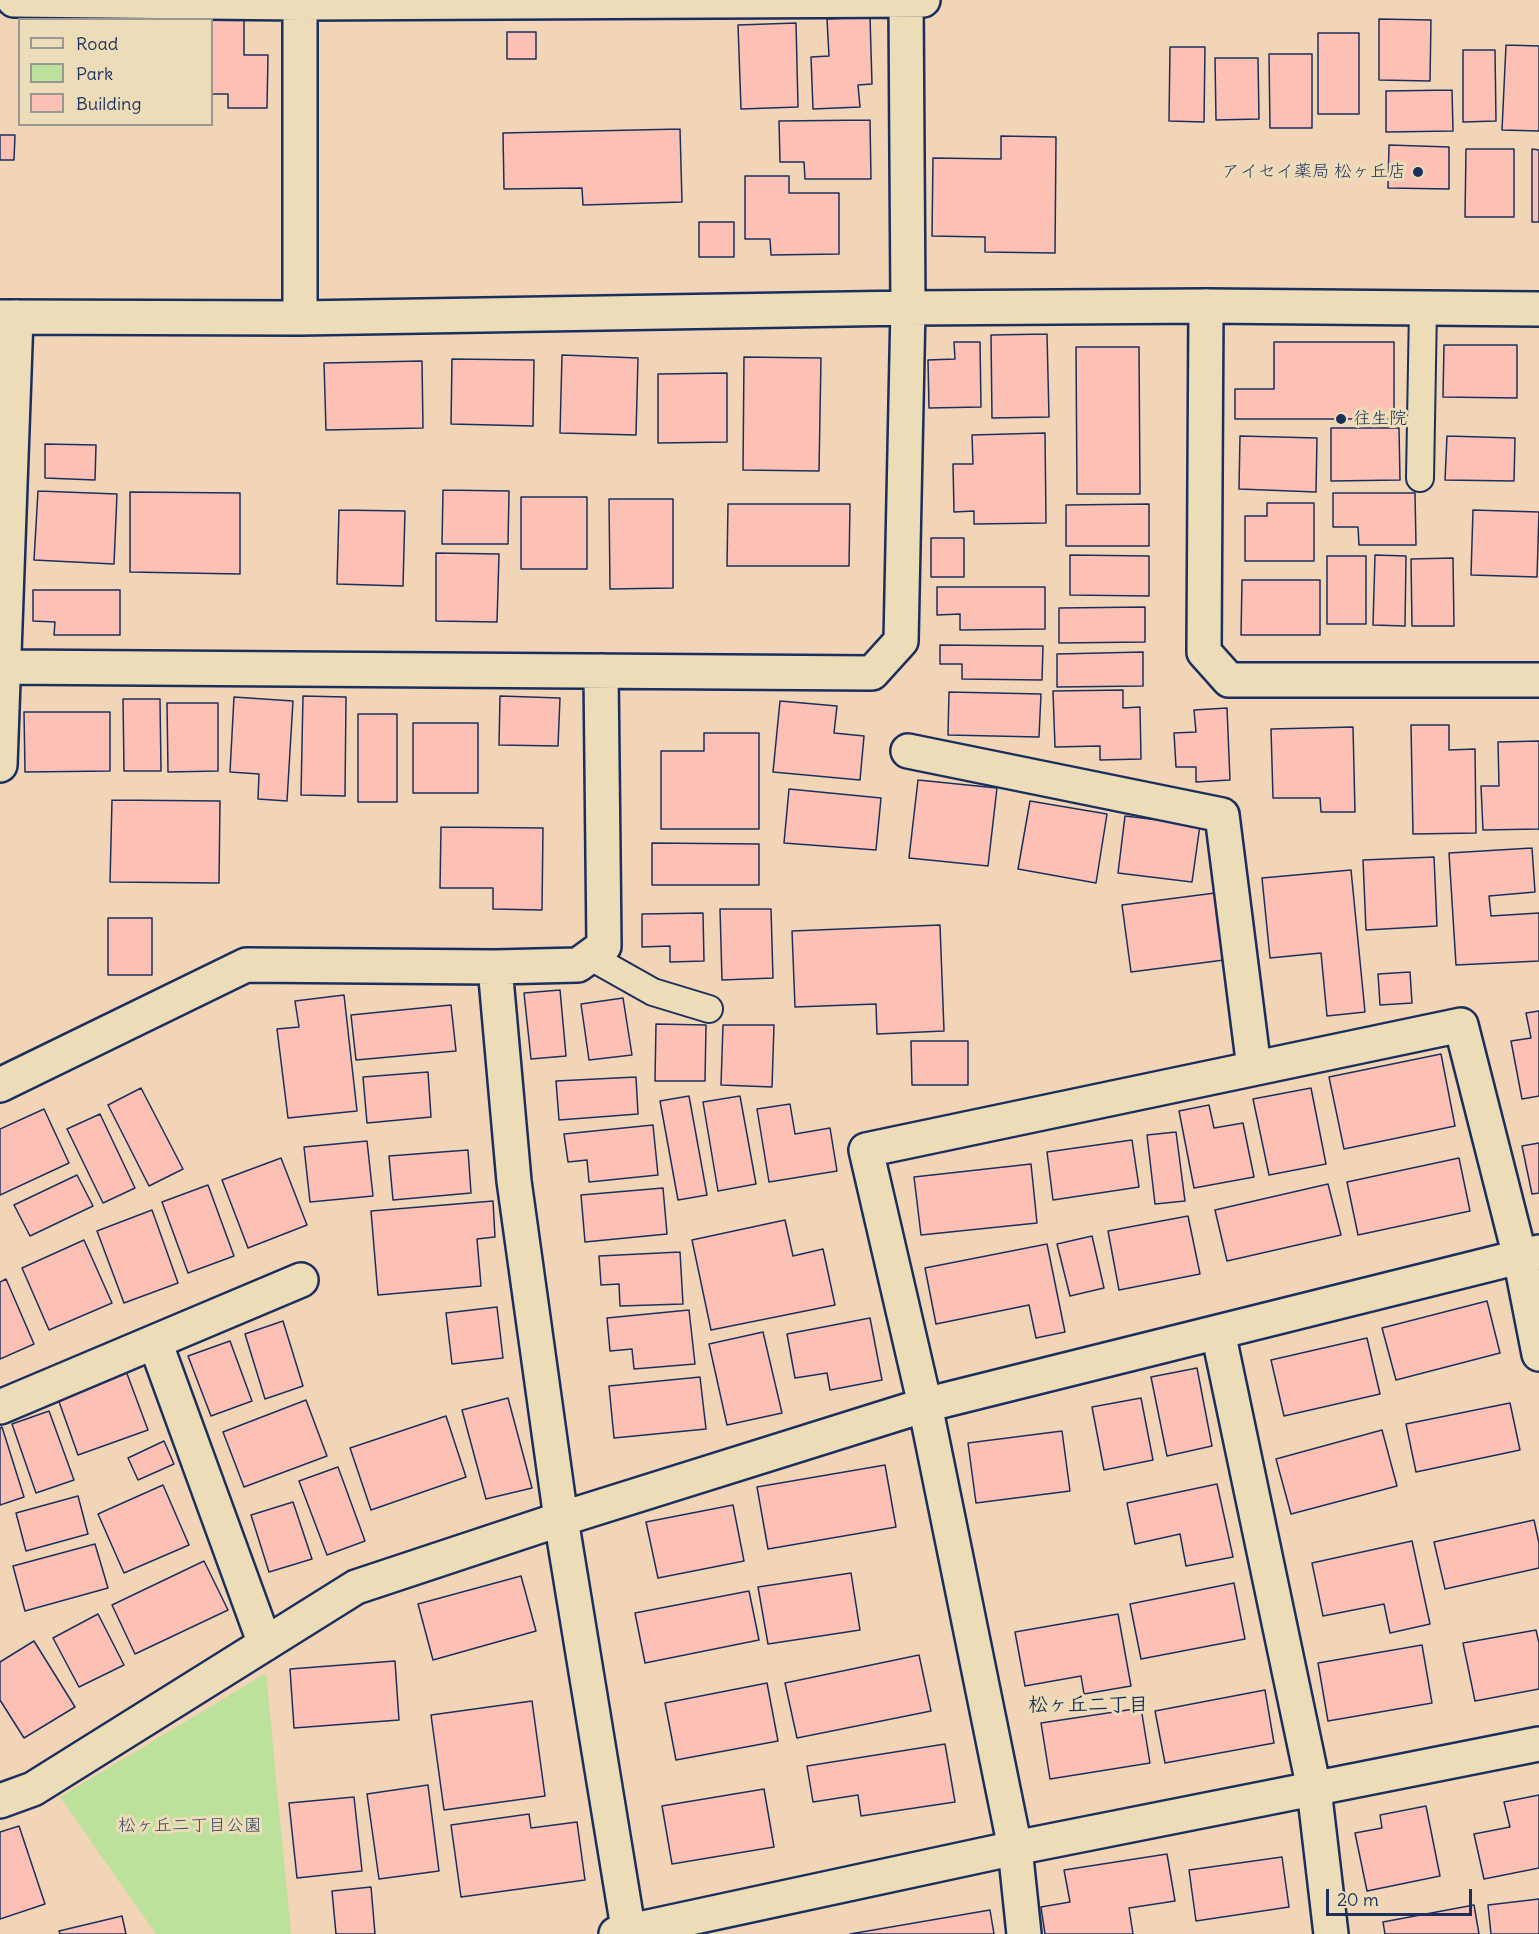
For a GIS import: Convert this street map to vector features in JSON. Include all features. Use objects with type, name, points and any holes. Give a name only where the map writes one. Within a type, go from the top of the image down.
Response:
[{"type":"street","points":[[14,0],[300,2],[923,0]]},
{"type":"street","points":[[3,667],[872,673],[901,641],[908,308],[906,0]]},
{"type":"street","points":[[300,2],[300,318]]},
{"type":"street","points":[[1206,306],[1204,651],[1228,680],[1539,680]]},
{"type":"street","points":[[0,765],[8,317],[300,318],[908,308],[1206,306],[1539,309]]},
{"type":"street","points":[[0,1085],[246,965],[495,967],[578,965],[604,946],[601,671]]},
{"type":"street","points":[[908,751],[1222,815],[1254,1068]]},
{"type":"street","points":[[495,967],[514,1181],[561,1519],[625,1933],[1015,1848],[1539,1744]]},
{"type":"street","points":[[1024,1934],[1015,1848],[925,1405],[866,1150],[1461,1025],[1529,1255],[1539,1354]]},
{"type":"street","points":[[0,1801],[33,1789],[357,1587],[561,1519],[925,1405],[1529,1255]]},
{"type":"street","points":[[0,1407],[302,1280]]},
{"type":"street","points":[[1218,1332],[1314,1789],[1331,1934]]},
{"type":"street","points":[[155,1342],[265,1644]]},
{"type":"lane","points":[[1420,478],[1423,308]]},
{"type":"lane","points":[[589,957],[653,992],[709,1009]]},
{"type":"green space","name":"松ヶ丘二丁目公園","points":[[266,1673],[291,1934],[156,1934],[60,1797]]},
{"type":"building","points":[[870,17],[872,84],[858,85],[860,107],[813,109],[811,57],[829,56],[827,19]]},
{"type":"building","points":[[1379,19],[1431,20],[1430,81],[1379,80]]},
{"type":"building","points":[[213,20],[244,20],[244,55],[268,55],[267,108],[228,108],[228,94],[213,94]]},
{"type":"building","points":[[796,23],[798,107],[741,109],[738,25]]},
{"type":"building","points":[[507,32],[536,32],[536,59],[507,59]]},
{"type":"building","points":[[1318,33],[1359,33],[1359,114],[1318,114]]},
{"type":"building","points":[[1506,45],[1539,46],[1539,131],[1502,130]]},
{"type":"building","points":[[1170,47],[1205,47],[1204,122],[1169,121]]},
{"type":"building","points":[[1463,50],[1495,50],[1496,121],[1463,122]]},
{"type":"building","points":[[1269,54],[1312,54],[1312,128],[1270,128]]},
{"type":"building","points":[[1215,58],[1258,58],[1259,119],[1216,120]]},
{"type":"building","points":[[1452,90],[1453,131],[1386,132],[1386,91]]},
{"type":"building","points":[[870,120],[871,179],[805,179],[804,162],[780,162],[779,121]]},
{"type":"building","points":[[680,129],[682,202],[583,205],[582,188],[504,189],[503,133]]},
{"type":"building","points":[[0,135],[15,135],[14,160],[0,160]]},
{"type":"building","points":[[1001,136],[1056,137],[1055,253],[985,252],[985,237],[932,236],[933,158],[1001,159]]},
{"type":"building","points":[[1389,145],[1449,147],[1449,189],[1388,188]]},
{"type":"building","points":[[1466,149],[1514,149],[1514,217],[1465,217]]},
{"type":"building","points":[[1532,149],[1539,150],[1539,222],[1532,222]]},
{"type":"building","points":[[745,176],[789,176],[789,193],[839,193],[839,254],[771,255],[770,239],[745,239]]},
{"type":"building","points":[[699,222],[734,222],[734,257],[699,257]]},
{"type":"building","points":[[1047,334],[1049,417],[992,418],[991,335]]},
{"type":"building","points":[[954,342],[980,342],[981,407],[929,408],[928,360],[955,359]]},
{"type":"building","points":[[1274,342],[1394,342],[1394,419],[1235,419],[1235,389],[1274,389]]},
{"type":"building","points":[[1444,345],[1517,345],[1517,398],[1443,397]]},
{"type":"building","points":[[1076,347],[1139,347],[1140,494],[1077,494]]},
{"type":"building","points":[[562,355],[638,358],[636,435],[560,433]]},
{"type":"building","points":[[744,357],[821,358],[819,471],[743,470]]},
{"type":"building","points":[[452,359],[534,360],[533,426],[451,424]]},
{"type":"building","points":[[422,361],[423,428],[326,430],[324,363]]},
{"type":"building","points":[[727,373],[727,442],[658,443],[658,374]]},
{"type":"building","points":[[1331,428],[1399,428],[1400,480],[1331,481]]},
{"type":"building","points":[[1045,433],[1046,523],[974,524],[974,511],[954,512],[953,464],[973,464],[972,435]]},
{"type":"building","points":[[1240,436],[1317,438],[1316,492],[1239,489]]},
{"type":"building","points":[[1447,436],[1515,438],[1514,481],[1445,480]]},
{"type":"building","points":[[45,444],[96,445],[95,480],[45,478]]},
{"type":"building","points":[[443,490],[509,491],[508,544],[442,544]]},
{"type":"building","points":[[38,491],[117,494],[114,564],[34,560]]},
{"type":"building","points":[[130,492],[240,493],[240,574],[130,572]]},
{"type":"building","points":[[1333,493],[1415,493],[1416,545],[1359,545],[1358,527],[1333,527]]},
{"type":"building","points":[[521,497],[587,497],[587,569],[521,569]]},
{"type":"building","points":[[609,499],[673,499],[673,588],[610,589]]},
{"type":"building","points":[[1267,503],[1314,503],[1314,561],[1245,561],[1245,516],[1267,516]]},
{"type":"building","points":[[728,504],[850,504],[849,566],[727,566]]},
{"type":"building","points":[[1149,504],[1149,546],[1066,546],[1066,505]]},
{"type":"building","points":[[339,510],[405,511],[403,586],[337,584]]},
{"type":"building","points":[[1473,510],[1539,512],[1537,577],[1471,575]]},
{"type":"building","points":[[931,538],[964,538],[964,577],[931,577]]},
{"type":"building","points":[[436,553],[499,554],[497,622],[436,621]]},
{"type":"building","points":[[1070,555],[1149,556],[1149,596],[1070,595]]},
{"type":"building","points":[[1375,555],[1406,556],[1405,626],[1373,625]]},
{"type":"building","points":[[1327,556],[1366,556],[1366,624],[1327,624]]},
{"type":"building","points":[[1453,558],[1454,626],[1412,626],[1411,559]]},
{"type":"building","points":[[1242,580],[1320,580],[1320,635],[1241,635]]},
{"type":"building","points":[[937,587],[1045,587],[1045,629],[960,630],[960,614],[937,615]]},
{"type":"building","points":[[33,590],[120,590],[120,635],[54,635],[55,622],[33,621]]},
{"type":"building","points":[[1145,607],[1145,642],[1059,643],[1059,608]]},
{"type":"building","points":[[940,645],[1043,646],[1042,680],[962,679],[962,664],[940,664]]},
{"type":"building","points":[[1143,652],[1143,686],[1057,687],[1057,654]]},
{"type":"building","points":[[1123,690],[1123,708],[1140,707],[1141,759],[1100,760],[1100,746],[1055,747],[1053,691]]},
{"type":"building","points":[[949,692],[1041,694],[1039,737],[948,735]]},
{"type":"building","points":[[303,696],[346,697],[345,796],[301,795]]},
{"type":"building","points":[[500,696],[560,698],[558,746],[499,745]]},
{"type":"building","points":[[234,697],[293,701],[287,801],[258,799],[259,774],[230,772]]},
{"type":"building","points":[[123,699],[160,699],[161,771],[124,771]]},
{"type":"building","points":[[780,701],[837,706],[834,733],[864,736],[860,780],[773,772]]},
{"type":"building","points":[[167,703],[218,703],[218,771],[168,772]]},
{"type":"building","points":[[1227,708],[1230,780],[1196,782],[1196,767],[1176,767],[1174,733],[1196,732],[1194,710]]},
{"type":"building","points":[[24,712],[110,712],[110,771],[25,772]]},
{"type":"building","points":[[358,714],[397,714],[397,802],[358,802]]},
{"type":"building","points":[[413,723],[478,723],[478,793],[413,793]]},
{"type":"building","points":[[1411,725],[1449,725],[1449,750],[1475,749],[1476,833],[1413,834]]},
{"type":"building","points":[[1353,727],[1355,812],[1321,812],[1320,798],[1273,798],[1271,729]]},
{"type":"building","points":[[704,733],[759,733],[759,829],[661,829],[661,751],[704,751]]},
{"type":"building","points":[[1539,741],[1539,829],[1483,830],[1481,786],[1499,786],[1498,742]]},
{"type":"building","points":[[918,780],[997,788],[988,866],[909,858]]},
{"type":"building","points":[[789,789],[881,798],[876,850],[784,843]]},
{"type":"building","points":[[112,800],[220,801],[219,883],[110,882]]},
{"type":"building","points":[[1030,801],[1107,814],[1096,883],[1018,869]]},
{"type":"building","points":[[1125,816],[1200,825],[1192,882],[1118,873]]},
{"type":"building","points":[[441,827],[543,828],[542,910],[493,909],[493,888],[440,888]]},
{"type":"building","points":[[652,843],[759,844],[759,885],[652,885]]},
{"type":"building","points":[[1532,848],[1535,892],[1489,896],[1491,916],[1539,913],[1539,961],[1456,965],[1449,853]]},
{"type":"building","points":[[1434,857],[1437,926],[1366,930],[1363,860]]},
{"type":"building","points":[[1351,870],[1365,1012],[1327,1016],[1321,953],[1270,958],[1262,878]]},
{"type":"building","points":[[1215,893],[1224,960],[1131,972],[1122,905]]},
{"type":"building","points":[[720,909],[771,909],[773,978],[722,980]]},
{"type":"building","points":[[703,913],[704,961],[670,962],[670,946],[642,947],[642,914]]},
{"type":"building","points":[[108,918],[152,918],[152,975],[108,975]]},
{"type":"building","points":[[940,925],[944,1031],[877,1034],[876,1004],[795,1007],[792,931]]},
{"type":"building","points":[[1410,972],[1412,1003],[1380,1005],[1378,974]]},
{"type":"building","points":[[560,990],[566,1056],[531,1059],[524,993]]},
{"type":"building","points":[[344,995],[357,1111],[288,1118],[277,1029],[299,1027],[295,1001]]},
{"type":"building","points":[[623,998],[632,1055],[589,1060],[581,1004]]},
{"type":"building","points":[[451,1005],[456,1051],[356,1060],[351,1015]]},
{"type":"building","points":[[1539,1011],[1539,1096],[1522,1099],[1511,1041],[1531,1038],[1526,1013]]},
{"type":"building","points":[[656,1024],[706,1025],[705,1081],[655,1081]]},
{"type":"building","points":[[723,1025],[774,1025],[772,1087],[721,1085]]},
{"type":"building","points":[[911,1041],[968,1041],[968,1085],[912,1085]]},
{"type":"building","points":[[1441,1054],[1455,1126],[1344,1149],[1329,1077]]},
{"type":"building","points":[[428,1072],[431,1117],[367,1123],[363,1077]]},
{"type":"building","points":[[636,1077],[638,1114],[559,1120],[556,1081]]},
{"type":"building","points":[[141,1088],[183,1169],[149,1186],[108,1105]]},
{"type":"building","points":[[1311,1088],[1326,1164],[1269,1175],[1253,1099]]},
{"type":"building","points":[[689,1096],[707,1195],[678,1200],[660,1101]]},
{"type":"building","points":[[740,1096],[756,1184],[718,1191],[703,1102]]},
{"type":"building","points":[[790,1104],[795,1134],[830,1128],[837,1171],[769,1182],[757,1109]]},
{"type":"building","points":[[1209,1105],[1214,1128],[1243,1123],[1254,1177],[1194,1188],[1179,1111]]},
{"type":"building","points":[[44,1109],[69,1163],[0,1195],[0,1129]]},
{"type":"building","points":[[100,1114],[135,1188],[103,1203],[67,1129]]},
{"type":"building","points":[[653,1125],[658,1175],[589,1182],[587,1160],[568,1162],[564,1134]]},
{"type":"building","points":[[1176,1132],[1185,1201],[1155,1204],[1147,1135]]},
{"type":"building","points":[[1132,1140],[1139,1187],[1053,1200],[1047,1152]]},
{"type":"building","points":[[367,1141],[373,1196],[310,1202],[304,1147]]},
{"type":"building","points":[[1539,1143],[1539,1193],[1532,1194],[1522,1146]]},
{"type":"building","points":[[468,1150],[471,1193],[393,1200],[389,1156]]},
{"type":"building","points":[[281,1158],[307,1225],[248,1248],[222,1180]]},
{"type":"building","points":[[1459,1158],[1470,1211],[1358,1235],[1347,1182]]},
{"type":"building","points":[[1031,1164],[1037,1223],[921,1235],[914,1177]]},
{"type":"building","points":[[77,1175],[93,1206],[30,1236],[14,1205]]},
{"type":"building","points":[[1328,1184],[1341,1235],[1227,1261],[1215,1210]]},
{"type":"building","points":[[208,1185],[234,1256],[188,1273],[162,1202]]},
{"type":"building","points":[[663,1188],[667,1234],[585,1242],[581,1195]]},
{"type":"building","points":[[493,1201],[495,1237],[477,1239],[481,1286],[378,1295],[371,1211]]},
{"type":"building","points":[[152,1210],[178,1283],[124,1303],[97,1231]]},
{"type":"building","points":[[1188,1216],[1200,1274],[1119,1290],[1108,1231]]},
{"type":"building","points":[[785,1220],[793,1256],[823,1249],[835,1305],[711,1330],[692,1240]]},
{"type":"building","points":[[1092,1236],[1104,1288],[1070,1296],[1057,1244]]},
{"type":"building","points":[[84,1240],[112,1303],[49,1330],[22,1268]]},
{"type":"building","points":[[1047,1244],[1065,1332],[1036,1338],[1029,1305],[936,1324],[925,1268]]},
{"type":"building","points":[[680,1252],[683,1304],[620,1306],[619,1284],[601,1285],[599,1256]]},
{"type":"building","points":[[6,1279],[34,1344],[0,1359],[0,1282]]},
{"type":"building","points":[[1487,1301],[1500,1353],[1396,1380],[1382,1328]]},
{"type":"building","points":[[497,1307],[503,1358],[452,1364],[446,1313]]},
{"type":"building","points":[[689,1310],[695,1364],[634,1369],[632,1349],[610,1351],[607,1318]]},
{"type":"building","points":[[870,1318],[882,1380],[830,1390],[827,1373],[795,1378],[787,1334]]},
{"type":"building","points":[[283,1321],[303,1386],[265,1399],[245,1334]]},
{"type":"building","points":[[763,1332],[782,1413],[727,1425],[709,1344]]},
{"type":"building","points":[[1367,1338],[1380,1394],[1284,1416],[1271,1360]]},
{"type":"building","points":[[230,1341],[252,1401],[211,1416],[188,1356]]},
{"type":"building","points":[[1197,1368],[1212,1446],[1167,1456],[1151,1377]]},
{"type":"building","points":[[126,1371],[148,1430],[78,1455],[57,1396]]},
{"type":"building","points":[[700,1377],[706,1429],[614,1438],[609,1386]]},
{"type":"building","points":[[508,1398],[532,1488],[486,1499],[462,1410]]},
{"type":"building","points":[[1141,1398],[1153,1460],[1104,1470],[1092,1407]]},
{"type":"building","points":[[306,1400],[327,1456],[244,1487],[223,1432]]},
{"type":"building","points":[[1510,1403],[1520,1450],[1416,1472],[1406,1424]]},
{"type":"building","points":[[49,1411],[74,1480],[36,1493],[12,1424]]},
{"type":"building","points":[[446,1416],[466,1477],[371,1510],[350,1448]]},
{"type":"building","points":[[2,1427],[24,1497],[0,1505],[0,1428]]},
{"type":"building","points":[[1382,1430],[1397,1486],[1291,1514],[1276,1459]]},
{"type":"building","points":[[1062,1431],[1070,1491],[976,1503],[968,1443]]},
{"type":"building","points":[[164,1441],[174,1464],[138,1480],[128,1458]]},
{"type":"building","points":[[885,1465],[896,1527],[768,1549],[757,1487]]},
{"type":"building","points":[[338,1467],[365,1541],[327,1555],[299,1481]]},
{"type":"building","points":[[1217,1484],[1233,1557],[1186,1566],[1180,1534],[1135,1544],[1127,1503]]},
{"type":"building","points":[[163,1485],[189,1545],[124,1573],[98,1514]]},
{"type":"building","points":[[78,1496],[88,1534],[26,1551],[16,1513]]},
{"type":"building","points":[[293,1502],[312,1559],[269,1572],[251,1515]]},
{"type":"building","points":[[733,1505],[744,1561],[658,1578],[646,1522]]},
{"type":"building","points":[[1534,1520],[1539,1543],[1539,1568],[1445,1589],[1434,1542]]},
{"type":"building","points":[[1412,1541],[1430,1624],[1390,1633],[1384,1604],[1323,1616],[1312,1563]]},
{"type":"building","points":[[95,1544],[108,1588],[25,1611],[13,1566]]},
{"type":"building","points":[[204,1561],[228,1610],[135,1654],[112,1605]]},
{"type":"building","points":[[851,1573],[860,1630],[768,1644],[758,1587]]},
{"type":"building","points":[[521,1576],[536,1631],[433,1660],[418,1604]]},
{"type":"building","points":[[1234,1583],[1245,1639],[1141,1659],[1130,1604]]},
{"type":"building","points":[[749,1591],[759,1640],[645,1663],[635,1613]]},
{"type":"building","points":[[98,1614],[124,1665],[79,1687],[53,1638]]},
{"type":"building","points":[[1118,1614],[1131,1686],[1084,1694],[1081,1676],[1025,1686],[1015,1632]]},
{"type":"building","points":[[1536,1630],[1539,1643],[1539,1689],[1475,1701],[1463,1643]]},
{"type":"building","points":[[34,1641],[75,1707],[24,1738],[0,1700],[0,1662]]},
{"type":"building","points":[[1422,1645],[1432,1703],[1328,1721],[1318,1663]]},
{"type":"building","points":[[919,1655],[931,1711],[797,1738],[785,1683]]},
{"type":"building","points":[[395,1661],[399,1720],[294,1728],[290,1669]]},
{"type":"building","points":[[767,1683],[778,1741],[676,1760],[665,1703]]},
{"type":"building","points":[[1265,1690],[1274,1743],[1165,1763],[1155,1711]]},
{"type":"building","points":[[532,1701],[545,1796],[444,1810],[431,1715]]},
{"type":"building","points":[[1141,1708],[1150,1763],[1050,1779],[1041,1723]]},
{"type":"building","points":[[945,1744],[955,1802],[861,1816],[858,1795],[813,1802],[807,1766]]},
{"type":"building","points":[[428,1785],[439,1871],[379,1879],[367,1794]]},
{"type":"building","points":[[764,1789],[774,1847],[672,1864],[662,1806]]},
{"type":"building","points":[[1539,1795],[1539,1868],[1484,1879],[1474,1834],[1510,1827],[1504,1802]]},
{"type":"building","points":[[354,1797],[362,1871],[297,1878],[289,1803]]},
{"type":"building","points":[[1426,1806],[1440,1876],[1367,1891],[1355,1833],[1382,1828],[1380,1815]]},
{"type":"building","points":[[529,1814],[531,1828],[577,1822],[585,1880],[461,1897],[451,1825]]},
{"type":"building","points":[[19,1826],[45,1904],[0,1919],[0,1832]]},
{"type":"building","points":[[1167,1854],[1175,1901],[1129,1908],[1133,1934],[1045,1934],[1041,1907],[1070,1902],[1064,1870]]},
{"type":"building","points":[[1282,1857],[1289,1907],[1196,1921],[1189,1870]]},
{"type":"building","points":[[371,1887],[375,1934],[336,1934],[332,1891]]},
{"type":"building","points":[[1539,1899],[1539,1934],[1491,1934],[1488,1905]]},
{"type":"building","points":[[1474,1905],[1479,1934],[1385,1934],[1383,1922]]},
{"type":"building","points":[[990,1910],[994,1934],[850,1934]]},
{"type":"building","points":[[122,1916],[126,1934],[60,1934],[59,1931]]},
{"type":"place","name":"アイセイ薬局 松ヶ丘店","points":[[1418,172]]},
{"type":"place","name":"往生院","points":[[1341,419]]},
{"type":"district","name":"松ヶ丘二丁目","points":[[1088,1705]]}]
